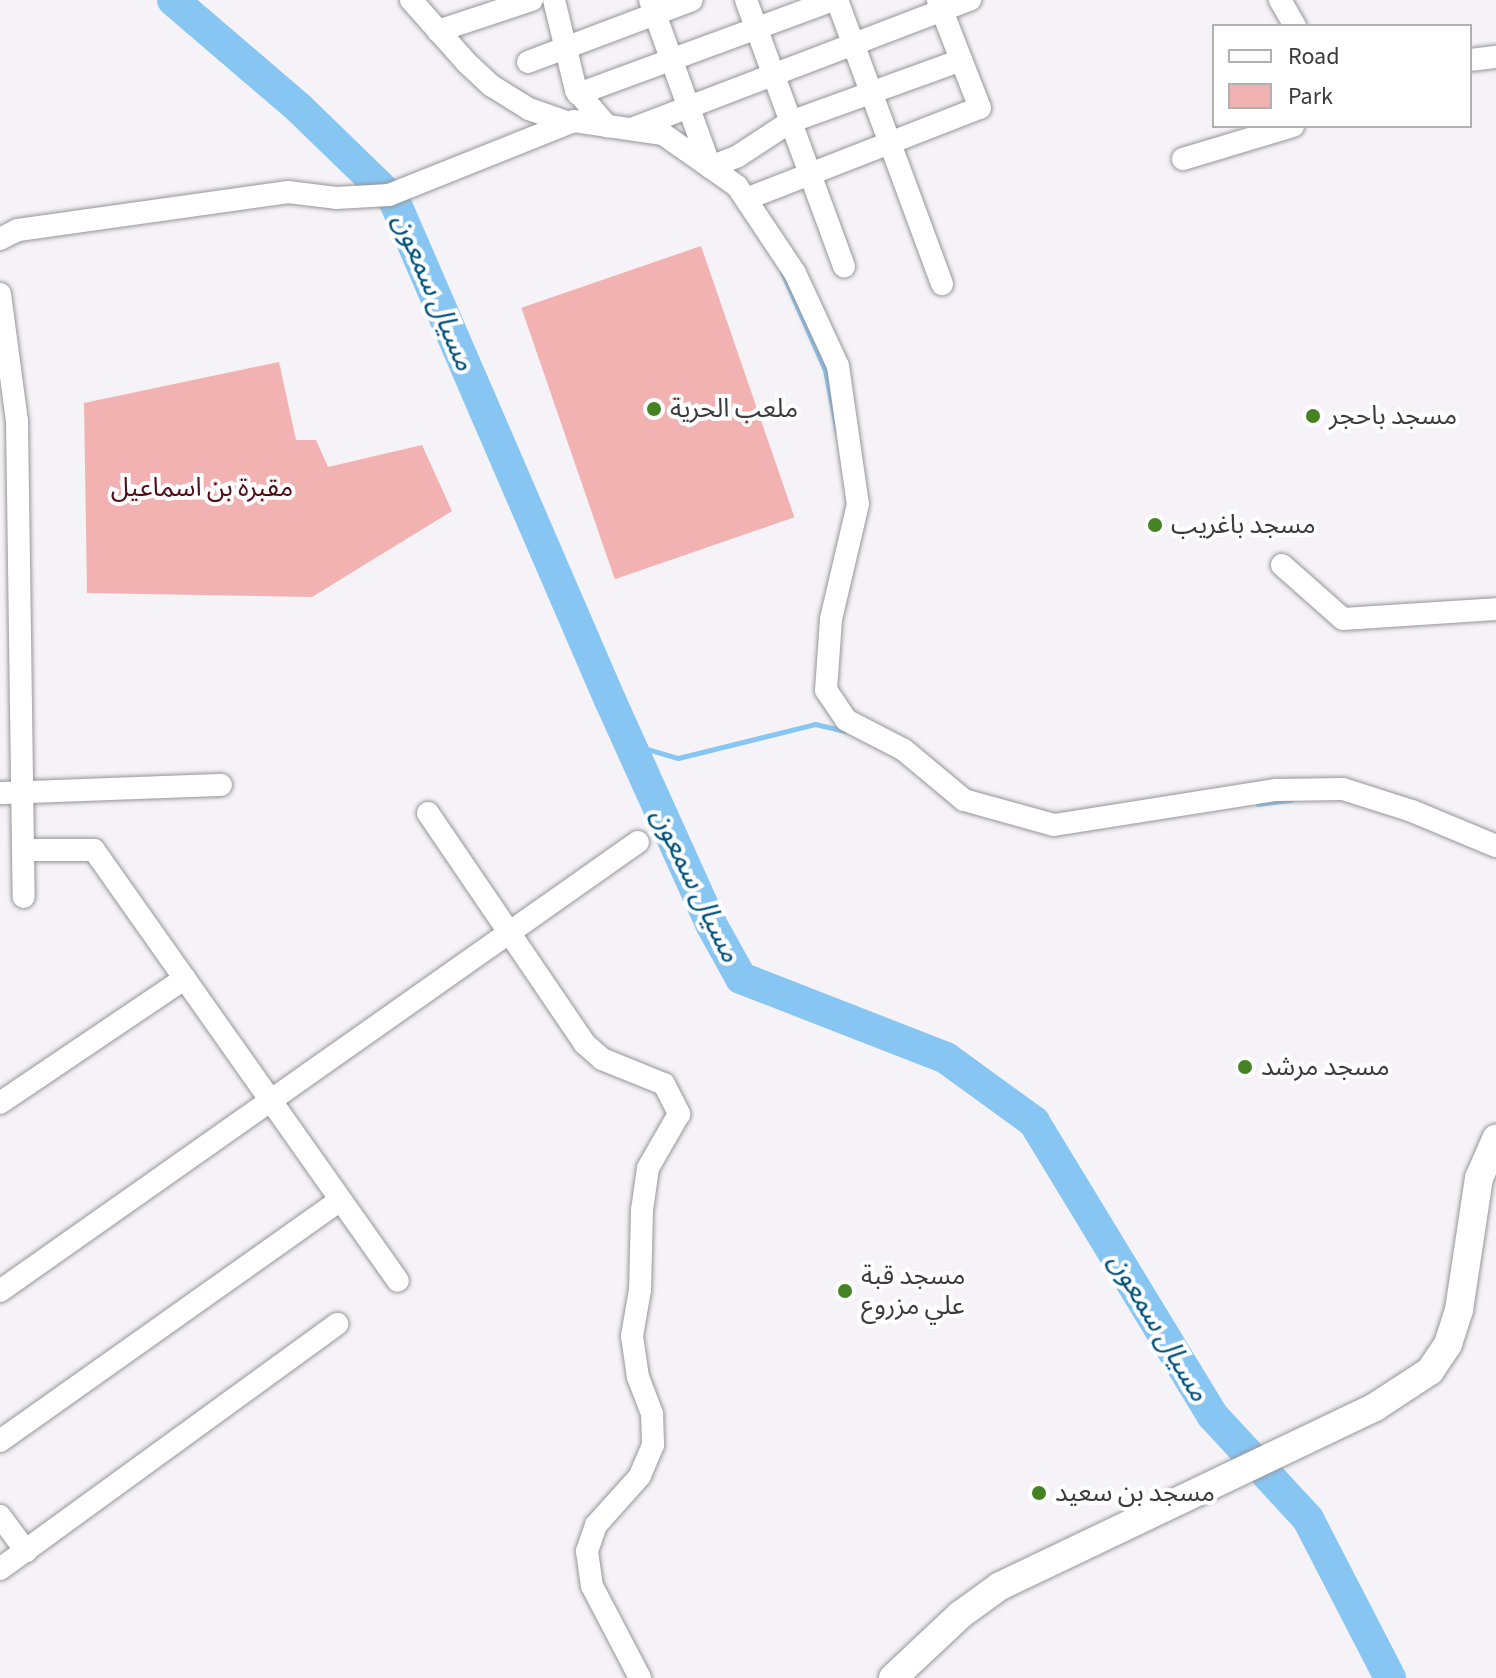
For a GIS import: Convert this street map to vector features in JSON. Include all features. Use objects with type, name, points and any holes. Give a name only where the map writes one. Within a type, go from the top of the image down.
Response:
[{"type":"main road","points":[[893,1678],[960,1615],[1000,1586],[1375,1407],[1430,1371],[1448,1344],[1459,1310],[1479,1178],[1496,1139]]},
{"type":"street","points":[[411,0],[492,86],[529,109],[569,123],[663,134],[737,186],[795,273],[838,366],[858,504],[831,619],[826,690],[846,720],[904,750],[964,800],[1054,825],[1276,790],[1343,789],[1412,811],[1496,846]]},
{"type":"street","points":[[438,31],[532,0]]},
{"type":"street","points":[[554,0],[578,94],[607,126]]},
{"type":"street","points":[[528,62],[565,49],[652,7],[692,0]]},
{"type":"street","points":[[746,0],[844,267]]},
{"type":"street","points":[[578,94],[836,0],[942,284]]},
{"type":"street","points":[[630,129],[854,44],[940,5],[970,0]]},
{"type":"street","points":[[1280,0],[1294,24]]},
{"type":"street","points":[[746,199],[980,108],[940,5]]},
{"type":"street","points":[[652,7],[710,167]]},
{"type":"street","points":[[1472,60],[1496,57]]},
{"type":"street","points":[[710,167],[738,156],[790,122],[961,60]]},
{"type":"street","points":[[0,239],[18,230],[288,192],[336,198],[389,195],[569,123]]},
{"type":"street","points":[[1183,159],[1286,128]]},
{"type":"street","points":[[0,295],[17,421],[24,897]]},
{"type":"street","points":[[1282,565],[1343,619],[1496,609]]},
{"type":"street","points":[[0,793],[221,785]]},
{"type":"street","points":[[428,813],[585,1044],[602,1059],[664,1084],[679,1114],[648,1168],[642,1210],[640,1290],[632,1336],[638,1377],[652,1414],[653,1445],[640,1476],[596,1525],[587,1551],[592,1586],[640,1678]]},
{"type":"street","points":[[0,1291],[638,842]]},
{"type":"street","points":[[24,850],[94,850],[398,1281]]},
{"type":"street","points":[[0,1103],[185,978]]},
{"type":"street","points":[[0,1441],[340,1200]]},
{"type":"street","points":[[0,1569],[337,1324]]},
{"type":"street","points":[[0,1516],[26,1551]]},
{"type":"green space","name":"ملعب الحرية","points":[[701,246],[794,517],[615,579],[521,308]]},
{"type":"green space","name":"مقبرة بن اسماعيل","points":[[279,362],[296,440],[316,440],[328,467],[422,445],[452,511],[312,597],[87,593],[84,403]]},
{"type":"waterway","name":"مسيال سمعون","points":[[173,0],[300,109],[394,200],[610,700],[711,924],[741,978],[946,1058],[1034,1122],[1213,1416],[1308,1519],[1390,1678]]},
{"type":"waterway","points":[[782,272],[825,370],[837,432]]},
{"type":"waterway","points":[[630,744],[678,758],[815,724],[845,731]]},
{"type":"waterway","points":[[1258,804],[1291,800]]},
{"type":"place","name":"ملعب الحرية","points":[[654,409]]},
{"type":"place","name":"مسجد باحجر","points":[[1313,416]]},
{"type":"place","name":"مسجد باغريب","points":[[1155,525]]},
{"type":"place","name":"مسجد مرشد","points":[[1245,1067]]},
{"type":"place","name":"مسجد قبة علي مزروع","points":[[845,1291]]},
{"type":"place","name":"مسجد بن سعيد","points":[[1039,1493]]}]
